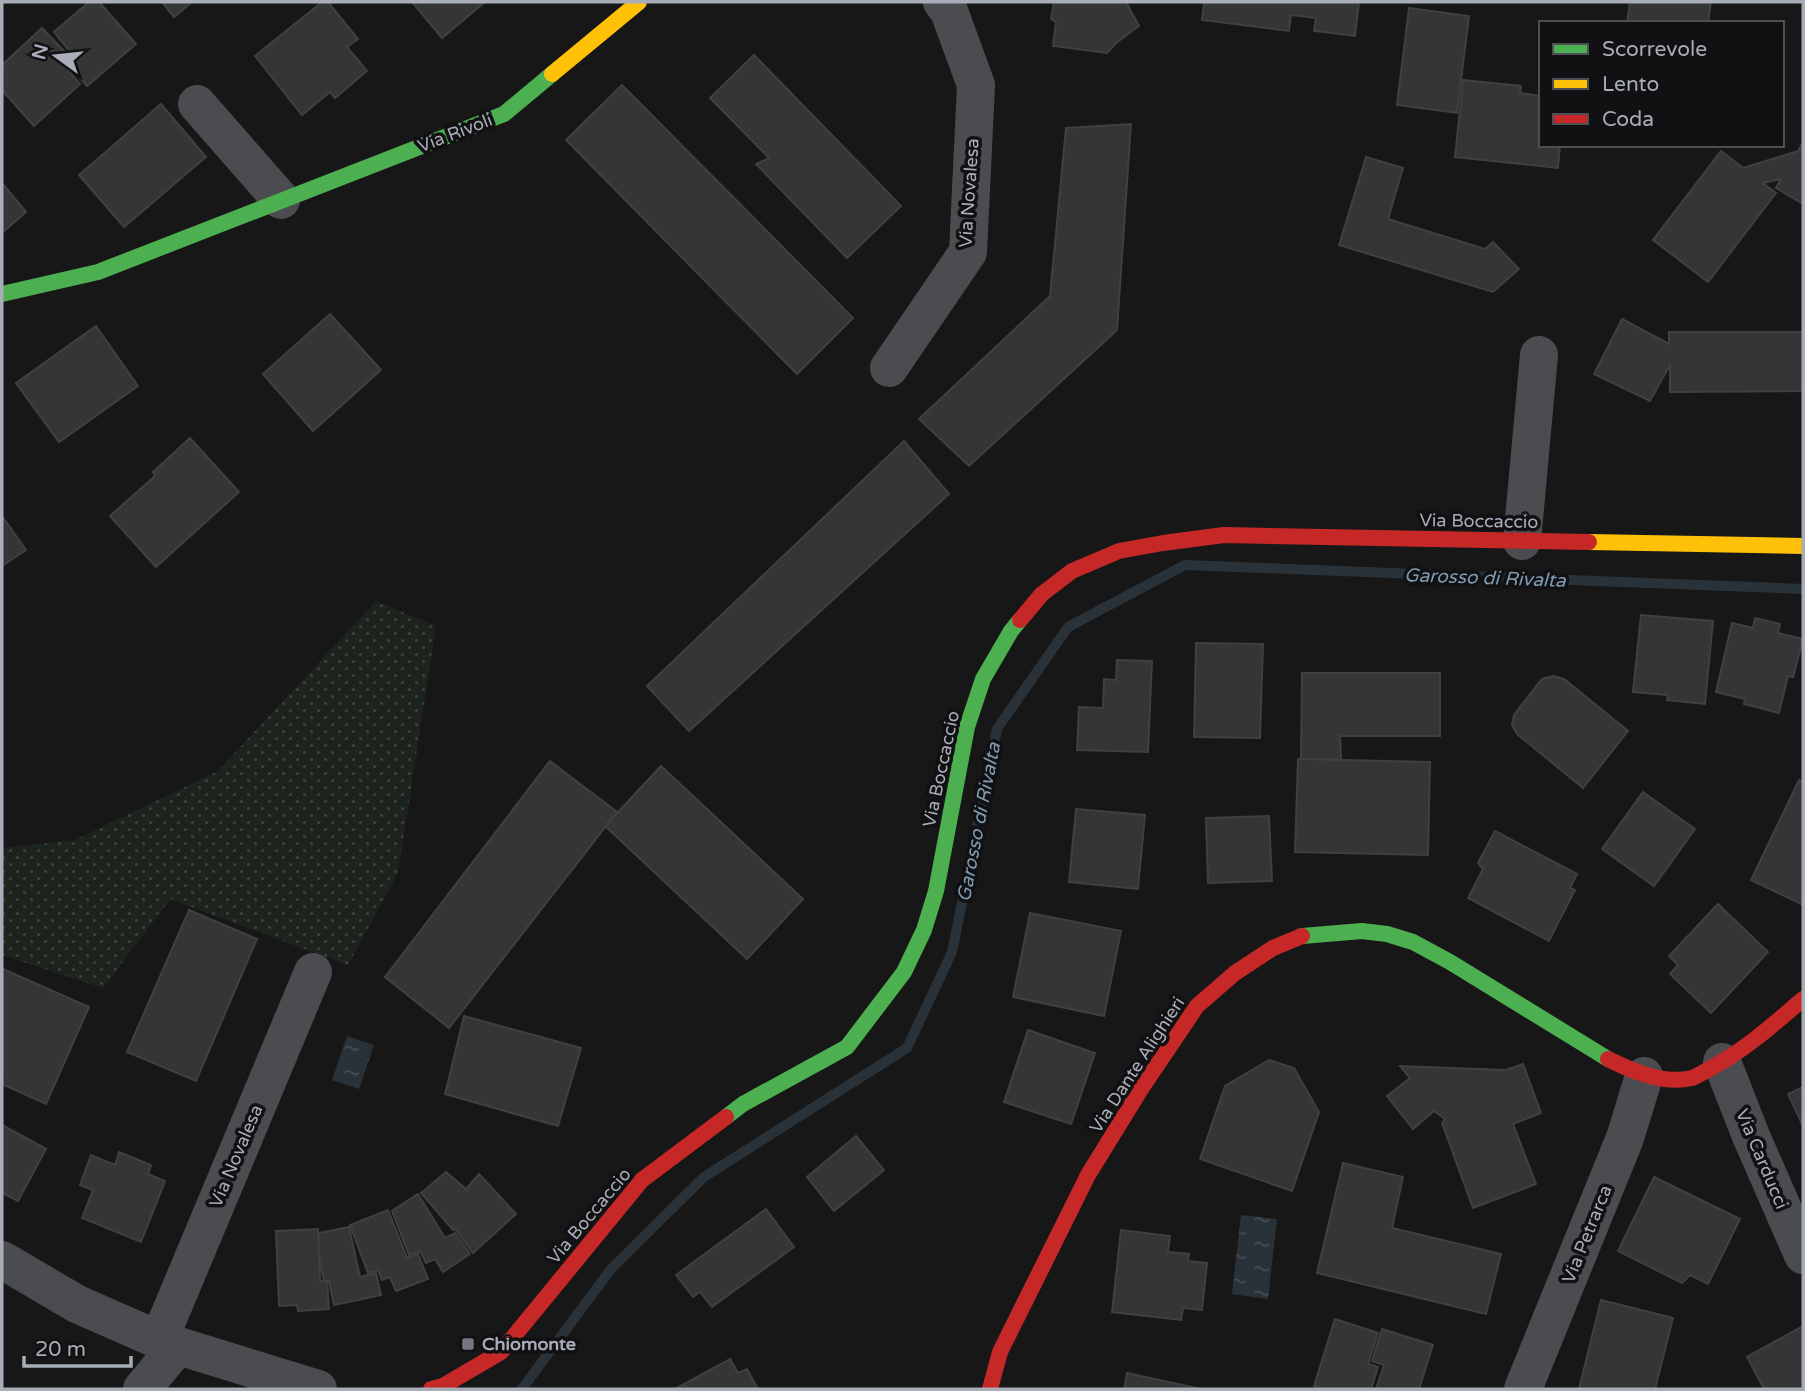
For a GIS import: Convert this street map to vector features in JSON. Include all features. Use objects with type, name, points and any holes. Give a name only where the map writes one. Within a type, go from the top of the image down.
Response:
[{"type":"street","name":"Via Rivoli","points":[[2,294],[98,272],[504,114],[639,2]]},
{"type":"street","name":"Via Novalesa","points":[[889,368],[968,252],[976,85],[948,10],[942,2]]},
{"type":"street","points":[[197,104],[281,200]]},
{"type":"street","points":[[1522,541],[1539,355]]},
{"type":"street","name":"Via Boccaccio","points":[[431,1389],[443,1387],[500,1352],[642,1180],[743,1104],[847,1047],[904,972],[924,930],[936,891],[967,727],[983,679],[1011,631],[1042,594],[1072,571],[1119,551],[1163,542],[1224,535],[1803,546]]},
{"type":"street","name":"Via Dante Alighieri","points":[[990,1389],[1000,1352],[1077,1199],[1141,1089],[1197,1006],[1235,974],[1273,948],[1297,937],[1351,932],[1387,934],[1413,942],[1450,962],[1595,1053],[1644,1076],[1666,1079],[1707,1070]]},
{"type":"street","name":"Via Novalesa","points":[[142,1389],[168,1343],[313,972]]},
{"type":"street","points":[[1625,1138],[1707,1070],[1762,1034],[1803,999]]},
{"type":"street","name":"Via Carducci","points":[[1707,1070],[1751,1136],[1803,1255]]},
{"type":"street","name":"Via Petrarca","points":[[1523,1389],[1625,1138],[1644,1076]]},
{"type":"street","points":[[2,1260],[77,1304],[168,1343],[318,1389]]},
{"type":"shaded area","points":[[376,601],[436,626],[398,873],[348,965],[170,899],[103,988],[2,955],[2,848],[75,840],[218,771]]},
{"type":"water","points":[[347,1036],[374,1045],[359,1089],[332,1080]]},
{"type":"water","points":[[1241,1215],[1277,1219],[1268,1299],[1232,1294]]},
{"type":"building","points":[[89,2],[99,2],[136,44],[87,86],[66,62],[71,53],[54,32]]},
{"type":"building","points":[[162,2],[192,2],[174,17]]},
{"type":"building","points":[[322,2],[328,2],[358,39],[347,47],[367,71],[335,98],[330,92],[302,115],[255,56]]},
{"type":"building","points":[[412,2],[485,2],[442,38]]},
{"type":"building","points":[[1054,2],[1126,2],[1139,26],[1107,53],[1053,46],[1056,22],[1051,19]]},
{"type":"building","points":[[1204,2],[1359,2],[1355,36],[1314,31],[1316,18],[1291,15],[1289,31],[1202,20]]},
{"type":"building","points":[[1630,2],[1711,2],[1708,21],[1627,21]]},
{"type":"building","points":[[1409,8],[1469,16],[1457,113],[1397,105]]},
{"type":"building","points":[[42,28],[66,53],[59,60],[80,84],[34,126],[2,90],[2,65]]},
{"type":"building","points":[[754,55],[901,206],[847,258],[756,164],[769,158],[710,98]]},
{"type":"building","points":[[1463,80],[1521,86],[1520,93],[1539,96],[1539,147],[1560,147],[1558,168],[1455,157]]},
{"type":"building","points":[[622,85],[853,318],[797,374],[566,140]]},
{"type":"building","points":[[161,104],[206,157],[124,227],[79,175]]},
{"type":"building","points":[[1131,124],[1117,330],[969,466],[919,419],[1050,296],[1066,128]]},
{"type":"building","points":[[1803,142],[1803,204],[1776,188],[1781,179],[1763,183],[1776,193],[1708,282],[1653,240],[1721,151],[1743,168],[1798,151]]},
{"type":"building","points":[[1366,157],[1403,168],[1388,219],[1485,249],[1493,242],[1519,269],[1493,292],[1339,245]]},
{"type":"building","points":[[2,183],[26,212],[2,233]]},
{"type":"building","points":[[330,314],[381,370],[313,431],[263,374]]},
{"type":"building","points":[[1622,319],[1669,344],[1669,332],[1803,332],[1803,391],[1670,392],[1670,365],[1650,401],[1594,374]]},
{"type":"building","points":[[96,326],[138,386],[59,442],[16,383]]},
{"type":"building","points":[[190,438],[239,492],[156,567],[110,516],[155,476],[153,472]]},
{"type":"building","points":[[904,441],[949,494],[689,731],[647,686]]},
{"type":"building","points":[[2,516],[26,550],[2,566]]},
{"type":"building","points":[[1641,615],[1713,621],[1705,704],[1667,700],[1668,695],[1633,692]]},
{"type":"building","points":[[1755,618],[1780,624],[1778,633],[1803,639],[1793,677],[1788,676],[1779,713],[1744,704],[1745,699],[1716,692],[1732,623],[1753,628]]},
{"type":"building","points":[[1196,643],[1263,644],[1260,738],[1194,737]]},
{"type":"building","points":[[1117,660],[1152,661],[1148,752],[1077,750],[1079,707],[1103,708],[1104,679],[1116,680]]},
{"type":"building","points":[[1302,673],[1440,673],[1440,736],[1340,736],[1341,759],[1301,759]]},
{"type":"building","points":[[1553,676],[1564,679],[1628,731],[1583,788],[1517,734],[1512,725],[1514,715],[1542,679]]},
{"type":"building","points":[[1298,759],[1430,762],[1428,855],[1295,852]]},
{"type":"building","points":[[550,761],[617,812],[449,1028],[385,977]]},
{"type":"building","points":[[661,766],[803,899],[747,959],[605,826]]},
{"type":"building","points":[[1799,780],[1803,782],[1803,905],[1751,880]]},
{"type":"building","points":[[1643,792],[1695,829],[1654,886],[1602,849]]},
{"type":"building","points":[[1076,809],[1145,815],[1138,889],[1069,882]]},
{"type":"building","points":[[1269,816],[1272,881],[1208,883],[1206,818]]},
{"type":"building","points":[[1495,831],[1577,874],[1570,888],[1575,890],[1549,941],[1468,898],[1483,869],[1478,863]]},
{"type":"building","points":[[1718,904],[1768,952],[1711,1013],[1670,974],[1678,965],[1669,956]]},
{"type":"building","points":[[189,910],[257,939],[196,1081],[127,1052]]},
{"type":"building","points":[[1030,913],[1121,931],[1104,1016],[1013,997]]},
{"type":"building","points":[[3,969],[89,1007],[46,1104],[2,1084]]},
{"type":"building","points":[[464,1016],[581,1048],[558,1126],[445,1094]]},
{"type":"building","points":[[1028,1030],[1095,1053],[1071,1124],[1004,1102]]},
{"type":"building","points":[[1269,1060],[1294,1068],[1319,1112],[1292,1191],[1200,1159],[1225,1086]]},
{"type":"building","points":[[1523,1064],[1541,1113],[1513,1124],[1536,1184],[1473,1208],[1442,1123],[1445,1119],[1434,1111],[1413,1129],[1387,1096],[1410,1078],[1400,1066],[1506,1070]]},
{"type":"building","points":[[1803,1087],[1803,1126],[1788,1094]]},
{"type":"building","points":[[2,1125],[46,1149],[18,1201],[2,1193]]},
{"type":"building","points":[[856,1136],[884,1170],[834,1211],[807,1177]]},
{"type":"building","points":[[119,1152],[151,1165],[148,1174],[165,1181],[141,1242],[82,1218],[93,1190],[80,1185],[91,1155],[115,1165]]},
{"type":"building","points":[[1343,1163],[1403,1177],[1392,1228],[1501,1254],[1486,1314],[1317,1273]]},
{"type":"building","points":[[446,1172],[466,1189],[479,1174],[516,1214],[473,1253],[455,1229],[453,1230],[421,1193]]},
{"type":"building","points":[[1654,1177],[1740,1219],[1708,1284],[1690,1275],[1682,1283],[1618,1251]]},
{"type":"building","points":[[418,1194],[445,1238],[455,1233],[470,1254],[443,1272],[435,1259],[426,1263],[420,1251],[409,1255],[392,1211]]},
{"type":"building","points":[[766,1209],[794,1247],[712,1307],[700,1292],[693,1297],[676,1275]]},
{"type":"building","points":[[388,1210],[407,1258],[418,1254],[428,1279],[396,1291],[390,1277],[382,1280],[378,1270],[368,1273],[350,1225]]},
{"type":"building","points":[[349,1227],[360,1277],[376,1273],[381,1295],[334,1305],[329,1281],[324,1282],[314,1234]]},
{"type":"building","points":[[318,1229],[320,1281],[327,1281],[329,1309],[298,1311],[297,1305],[279,1306],[276,1231]]},
{"type":"building","points":[[1121,1230],[1170,1236],[1168,1252],[1189,1254],[1188,1261],[1207,1263],[1202,1310],[1183,1308],[1181,1320],[1112,1312]]},
{"type":"building","points":[[1601,1300],[1673,1318],[1655,1389],[1579,1389]]},
{"type":"building","points":[[1335,1319],[1378,1333],[1368,1364],[1378,1367],[1371,1389],[1324,1389],[1314,1386]]},
{"type":"building","points":[[1803,1326],[1803,1389],[1764,1389],[1747,1357]]},
{"type":"building","points":[[1382,1329],[1433,1345],[1419,1389],[1376,1389],[1384,1365],[1372,1361]]},
{"type":"building","points":[[730,1359],[738,1373],[747,1369],[758,1389],[675,1389]]},
{"type":"building","points":[[1127,1373],[1197,1388],[1124,1389]]},
{"type":"waterway","name":"Garosso di Rivalta","points":[[522,1389],[611,1269],[704,1177],[907,1048],[952,952],[997,729],[1068,627],[1185,565],[1803,589]]},
{"type":"traffic: fast","points":[[2,294],[98,272],[504,114],[552,74]]},
{"type":"traffic: fast","points":[[726,1117],[743,1104],[847,1047],[904,972],[924,930],[936,891],[967,727],[983,679],[1020,620]]},
{"type":"traffic: fast","points":[[1302,936],[1362,931],[1387,934],[1413,942],[1608,1059]]},
{"type":"traffic: slow","points":[[552,74],[639,2]]},
{"type":"traffic: slow","points":[[1589,542],[1803,546]]},
{"type":"traffic: jam","points":[[1020,620],[1042,594],[1072,571],[1119,551],[1163,543],[1224,535],[1589,542]]},
{"type":"traffic: jam","points":[[990,1389],[1000,1352],[1088,1175],[1197,1006],[1235,973],[1273,948],[1302,936]]},
{"type":"traffic: jam","points":[[1608,1059],[1659,1078],[1692,1078],[1747,1045],[1803,999]]},
{"type":"traffic: jam","points":[[431,1389],[443,1386],[501,1352],[642,1180],[726,1117]]},
{"type":"place","name":"Chiomonte","points":[[468,1344]]}]
